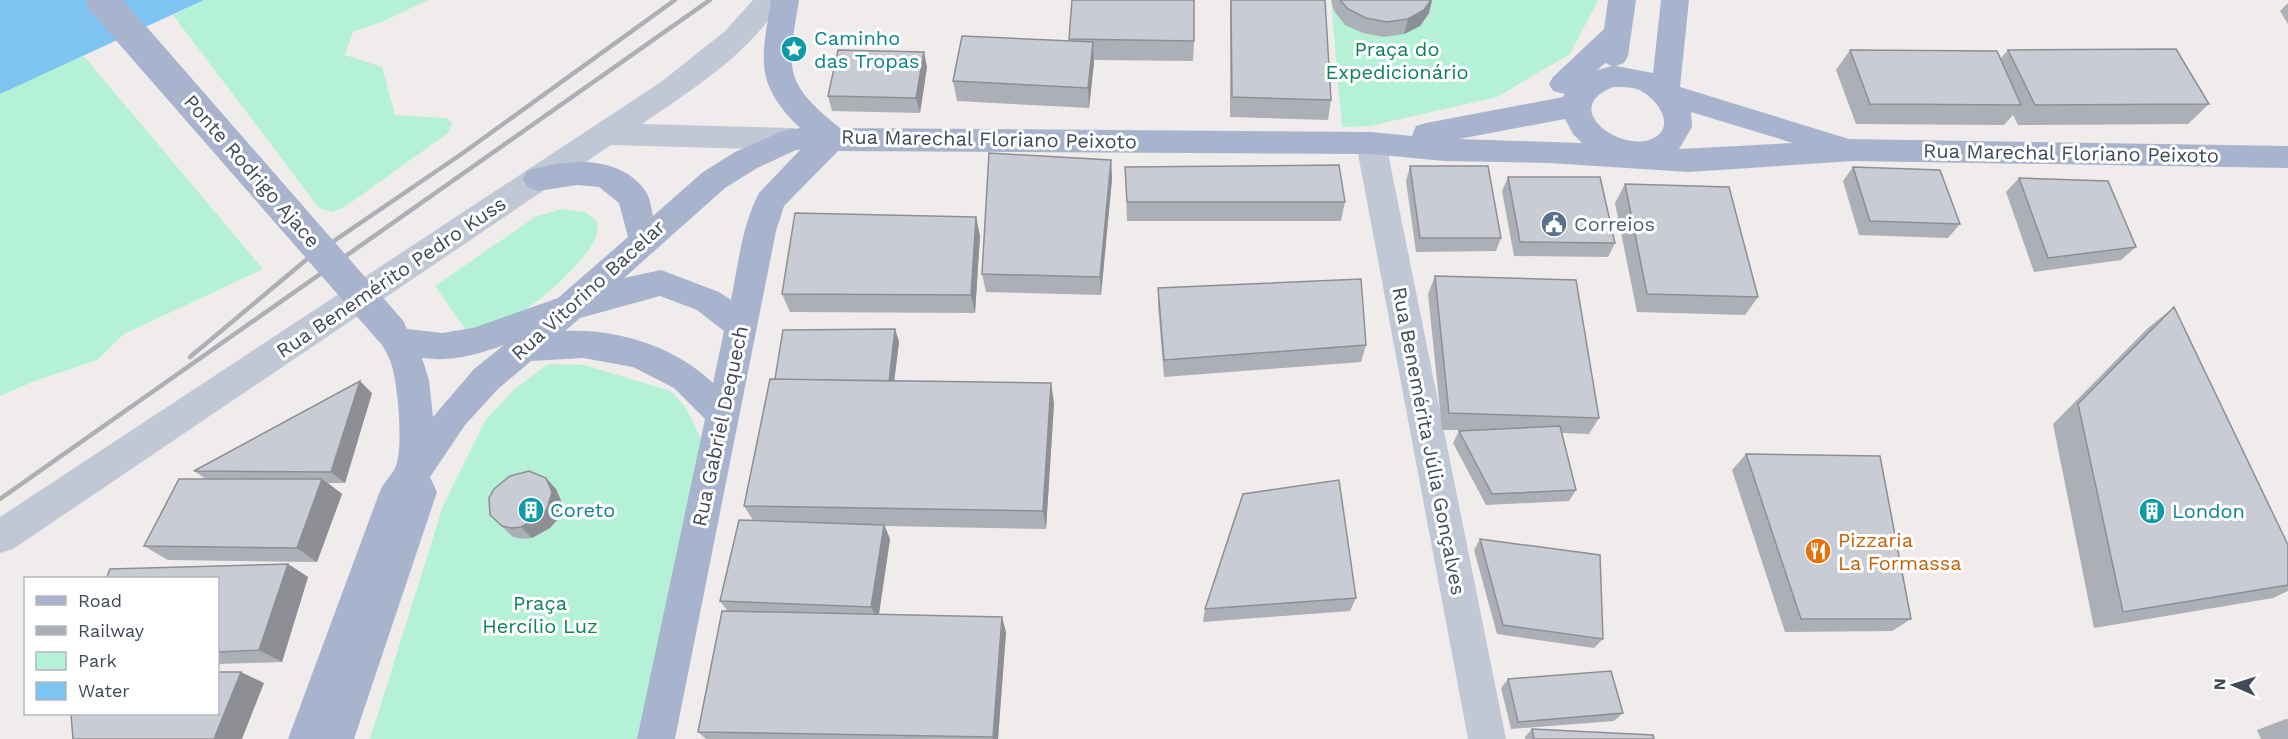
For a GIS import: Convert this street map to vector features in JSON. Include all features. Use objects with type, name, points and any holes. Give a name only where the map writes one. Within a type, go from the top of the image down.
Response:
[{"type":"main road","name":"Ponte Rodrigo Ajace","points":[[102,0],[396,336]]},
{"type":"main road","points":[[784,0],[775,62],[779,81],[793,102],[832,138]]},
{"type":"main road","points":[[1611,76],[1622,0]]},
{"type":"main road","points":[[1665,93],[1675,0]]},
{"type":"main road","points":[[1505,120],[1568,80],[1617,33]]},
{"type":"main road","points":[[1611,76],[1640,80],[1665,93],[1674,104],[1679,117],[1678,128],[1673,139],[1649,152],[1634,152],[1603,144],[1588,133],[1578,120],[1576,106],[1578,94],[1586,85],[1597,79],[1611,76]]},
{"type":"main road","name":"Rua Marechal Floriano Peixoto","points":[[1665,93],[1854,150]]},
{"type":"main road","name":"Rua Marechal Floriano Peixoto","points":[[1371,143],[1576,106]]},
{"type":"main road","points":[[1724,110],[1768,157]]},
{"type":"main road","name":"Rua Gabriel Dequech","points":[[656,739],[761,231],[770,201],[832,138]]},
{"type":"main road","name":"Rua Marechal Floriano Peixoto","points":[[793,139],[1371,143],[1444,150],[1549,152],[1689,161],[1854,150],[2288,157]]},
{"type":"main road","name":"Rua Vitorino Bacelar","points":[[307,739],[397,491],[453,415],[486,379],[714,180],[746,160],[793,139]]},
{"type":"main road","name":"Rua Marechal Floriano Peixoto","points":[[1549,152],[1603,144]]},
{"type":"main road","points":[[1662,147],[1689,161]]},
{"type":"main road","points":[[538,180],[577,173],[606,176],[633,197],[645,242]]},
{"type":"main road","points":[[396,336],[442,347],[473,342],[569,308],[661,283],[708,301],[741,325]]},
{"type":"main road","points":[[335,739],[420,492],[411,475],[415,414],[411,376],[396,336]]},
{"type":"main road","points":[[524,348],[584,344],[639,354],[686,378],[722,413]]},
{"type":"street","name":"Rua Benemérito Pedro Kuss","points":[[0,537],[606,134],[702,65],[746,27],[768,0]]},
{"type":"street","name":"Rua Marechal Floriano Peixoto","points":[[606,134],[793,139]]},
{"type":"street","name":"Rua Benemérita Júlia Gonçalves","points":[[1371,143],[1487,739]]},
{"type":"green space","points":[[204,0],[428,0],[384,21],[353,32],[345,55],[382,67],[395,115],[446,118],[452,123],[448,133],[346,206],[332,212],[319,208],[173,15]]},
{"type":"green space","name":"Praça do Expedicionário","points":[[1331,0],[1598,0],[1570,54],[1497,97],[1370,126],[1342,127]]},
{"type":"green space","points":[[82,54],[263,269],[124,334],[97,360],[32,382],[0,396],[0,94]]},
{"type":"green space","points":[[562,209],[585,212],[596,220],[597,234],[582,258],[539,300],[510,320],[495,326],[466,330],[435,286],[535,217]]},
{"type":"green space","name":"Praça Hercílio Luz","points":[[548,364],[584,365],[671,391],[686,408],[701,439],[640,739],[370,739],[443,506],[486,419],[516,388]]},
{"type":"water","points":[[0,0],[204,0],[0,94]]},
{"type":"building","points":[[1072,0],[1194,0],[1194,41],[1069,39]]},
{"type":"building","points":[[1231,0],[1325,0],[1331,100],[1232,97]]},
{"type":"building","points":[[1340,0],[1431,0],[1424,10],[1408,19],[1387,22],[1366,18],[1348,9]]},
{"type":"building","points":[[962,36],[1093,42],[1088,88],[953,81]]},
{"type":"building","points":[[2176,49],[2209,104],[2035,105],[2008,50]]},
{"type":"building","points":[[838,50],[924,52],[916,98],[828,96]]},
{"type":"building","points":[[1850,50],[1997,51],[2021,105],[1870,104]]},
{"type":"building","points":[[989,153],[1111,160],[1100,277],[982,274]]},
{"type":"building","points":[[1339,165],[1345,202],[1127,202],[1125,167]]},
{"type":"building","points":[[1410,166],[1488,166],[1501,238],[1420,238]]},
{"type":"building","points":[[1853,167],[1940,170],[1960,224],[1870,221]]},
{"type":"building","name":"Correios","points":[[1508,177],[1600,177],[1615,243],[1520,242]]},
{"type":"building","points":[[2019,178],[2108,181],[2136,247],[2048,258]]},
{"type":"building","points":[[1625,184],[1729,187],[1758,297],[1647,294]]},
{"type":"building","points":[[795,213],[976,217],[971,295],[782,294]]},
{"type":"building","points":[[1435,276],[1576,280],[1599,418],[1449,413]]},
{"type":"building","points":[[1361,279],[1366,345],[1164,360],[1158,288]]},
{"type":"building","name":"London","points":[[2174,307],[2288,545],[2288,585],[2123,612],[2078,404]]},
{"type":"building","points":[[895,329],[889,381],[775,379],[783,330]]},
{"type":"building","points":[[770,379],[1051,383],[1043,511],[744,506]]},
{"type":"building","points":[[360,381],[331,472],[194,471]]},
{"type":"building","points":[[1560,426],[1576,490],[1492,494],[1459,431]]},
{"type":"building","name":"Pizzaria La Formassa","points":[[1746,454],[1880,456],[1911,619],[1801,619]]},
{"type":"building","name":"Coreto","points":[[529,471],[546,478],[552,492],[547,509],[539,517],[521,527],[502,526],[490,515],[489,498],[494,489],[510,476]]},
{"type":"building","points":[[179,479],[322,479],[297,548],[144,546]]},
{"type":"building","points":[[1339,480],[1356,598],[1205,609],[1243,494]]},
{"type":"building","points":[[739,520],[884,525],[871,607],[720,601]]},
{"type":"building","points":[[1480,539],[1600,555],[1603,639],[1503,625]]},
{"type":"building","points":[[288,564],[259,650],[219,652],[219,577],[107,577],[110,569]]},
{"type":"building","points":[[722,611],[1002,617],[993,737],[698,732]]},
{"type":"building","points":[[1611,671],[1623,713],[1518,722],[1508,679]]},
{"type":"building","points":[[219,672],[241,672],[214,739],[73,739],[71,715],[219,715]]},
{"type":"building","points":[[1532,729],[1653,735],[1654,739],[1534,739]]},
{"type":"railway","points":[[190,357],[306,260],[463,153],[675,0]]},
{"type":"railway","points":[[0,499],[710,0]]},
{"type":"place","name":"Caminho das Tropas","points":[[794,49]]},
{"type":"place","name":"Correios","points":[[1554,224]]},
{"type":"place","name":"Coreto","points":[[531,510]]},
{"type":"place","name":"London","points":[[2152,511]]},
{"type":"place","name":"Pizzaria La Formassa","points":[[1818,551]]}]
